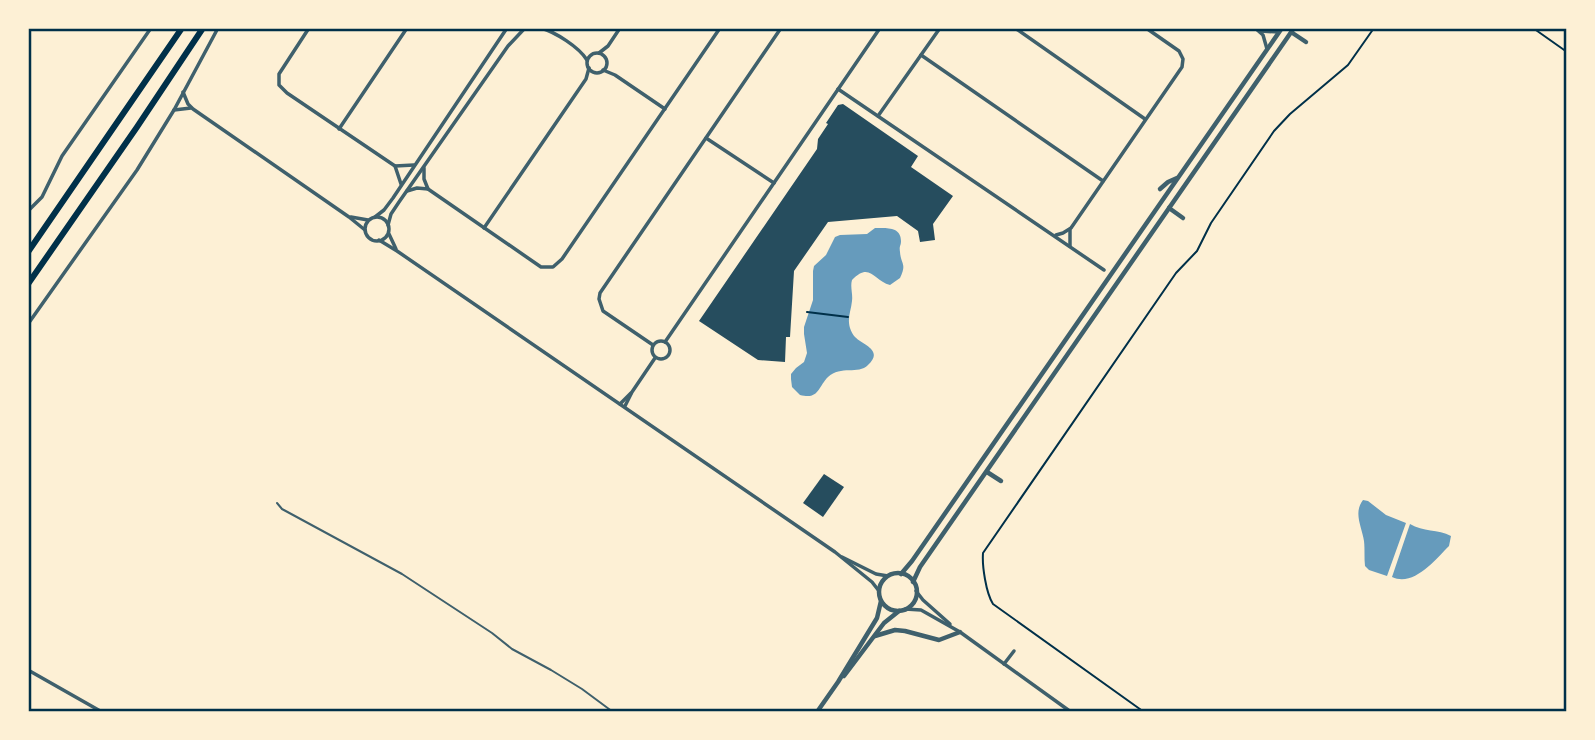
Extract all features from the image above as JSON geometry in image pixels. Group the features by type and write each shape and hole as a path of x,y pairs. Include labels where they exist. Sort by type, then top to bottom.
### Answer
{"highway":[{"path":"28,251 182,28"},
{"path":"28,284 203,28"}],"street":[{"path":"28,211 42,197 62,156 151,28"},
{"path":"28,324 137,170 174,110 218,28"},
{"path":"309,28 282,68 279,85 395,166 416,165"},
{"path":"339,129 407,28"},
{"path":"507,28 387,207 366,224 367,236 397,251 839,555 872,582 879,591 881,601 877,618 838,682"},
{"path":"397,251 388,232 391,214 508,46 525,28"},
{"path":"484,228 586,79 589,68 582,52 550,29 541,28"},
{"path":"582,52 599,53 608,46 620,28"},
{"path":"407,191 428,189 541,267 553,267 558,264 720,28"},
{"path":"653,345 603,311 600,306 600,293 782,28"},
{"path":"665,342 880,28"},
{"path":"878,116 940,28"},
{"path":"1015,28 1146,119"},
{"path":"1070,246 1071,228 1182,67 1183,59 1179,51 1146,28"},
{"path":"1255,28 1260,31 1267,49"},
{"path":"1260,31 1281,30"},
{"path":"901,574 1281,30"},
{"path":"913,582 920,567 1293,30 1306,42"},
{"path":"603,70 608,46"},
{"path":"599,53 615,75"},
{"path":"587,61 593,54"},
{"path":"921,55 1103,181"},
{"path":"589,68 596,72"},
{"path":"586,79 603,70 615,75 665,109"},
{"path":"838,89 1104,270"},
{"path":"183,92 193,109 349,216 365,230"},
{"path":"174,110 193,109"},
{"path":"706,138 774,183"},
{"path":"395,166 401,186"},
{"path":"424,167 424,179 428,189"},
{"path":"1160,189 1178,178"},
{"path":"1169,208 1183,218"},
{"path":"349,216 370,220"},
{"path":"375,217 384,220 388,225"},
{"path":"1054,235 1071,228"},
{"path":"379,240 388,232"},
{"path":"658,341 665,342 669,346 669,355 662,359 655,358 651,352 653,345 658,341"},
{"path":"622,406 655,358"},
{"path":"987,472 1000,481"},
{"path":"839,555 876,574 901,574 908,577 926,603 960,632 1071,712"},
{"path":"879,591 888,576"},
{"path":"817,712 889,618 913,602 916,591"},
{"path":"881,601 891,610 921,610 960,632"},
{"path":"874,637 905,631 939,640 960,632"},
{"path":"1004,664 1014,651"},
{"path":"28,670 102,712"}],"lane":[{"path":"277,503 282,509 402,574 512,649 582,689 613,712"}],"path":[{"path":"1144,712 993,604 989,597 983,552 1176,272 1197,251 1208,228 1267,141 1290,114 1348,65 1374,28"},
{"path":"1533,28 1567,52"},
{"path":"807,312 848,317"}],"water":[{"path":"875,228 892,229 898,233 903,267 900,278 890,285 868,272 863,272 852,280 850,328 855,337 873,352 872,360 864,368 833,373 811,396 800,395 792,387 791,374 804,362 807,353 804,327 813,300 814,266 826,255 835,237 867,234"},
{"path":"1363,500 1386,515 1406,523 1387,576 1365,566 1364,541 1358,515"},
{"path":"1410,524 1451,536 1449,546 1431,565 1416,575 1400,579 1392,577"}],"building":[{"path":"843,104 918,156 911,167 953,196 933,224 935,240 920,242 918,231 897,216 828,222 794,271 790,337 786,337 785,362 758,360 699,321 817,149 818,139 828,124 826,123 838,105"},
{"path":"824,474 844,487 823,517 803,503"}]}
